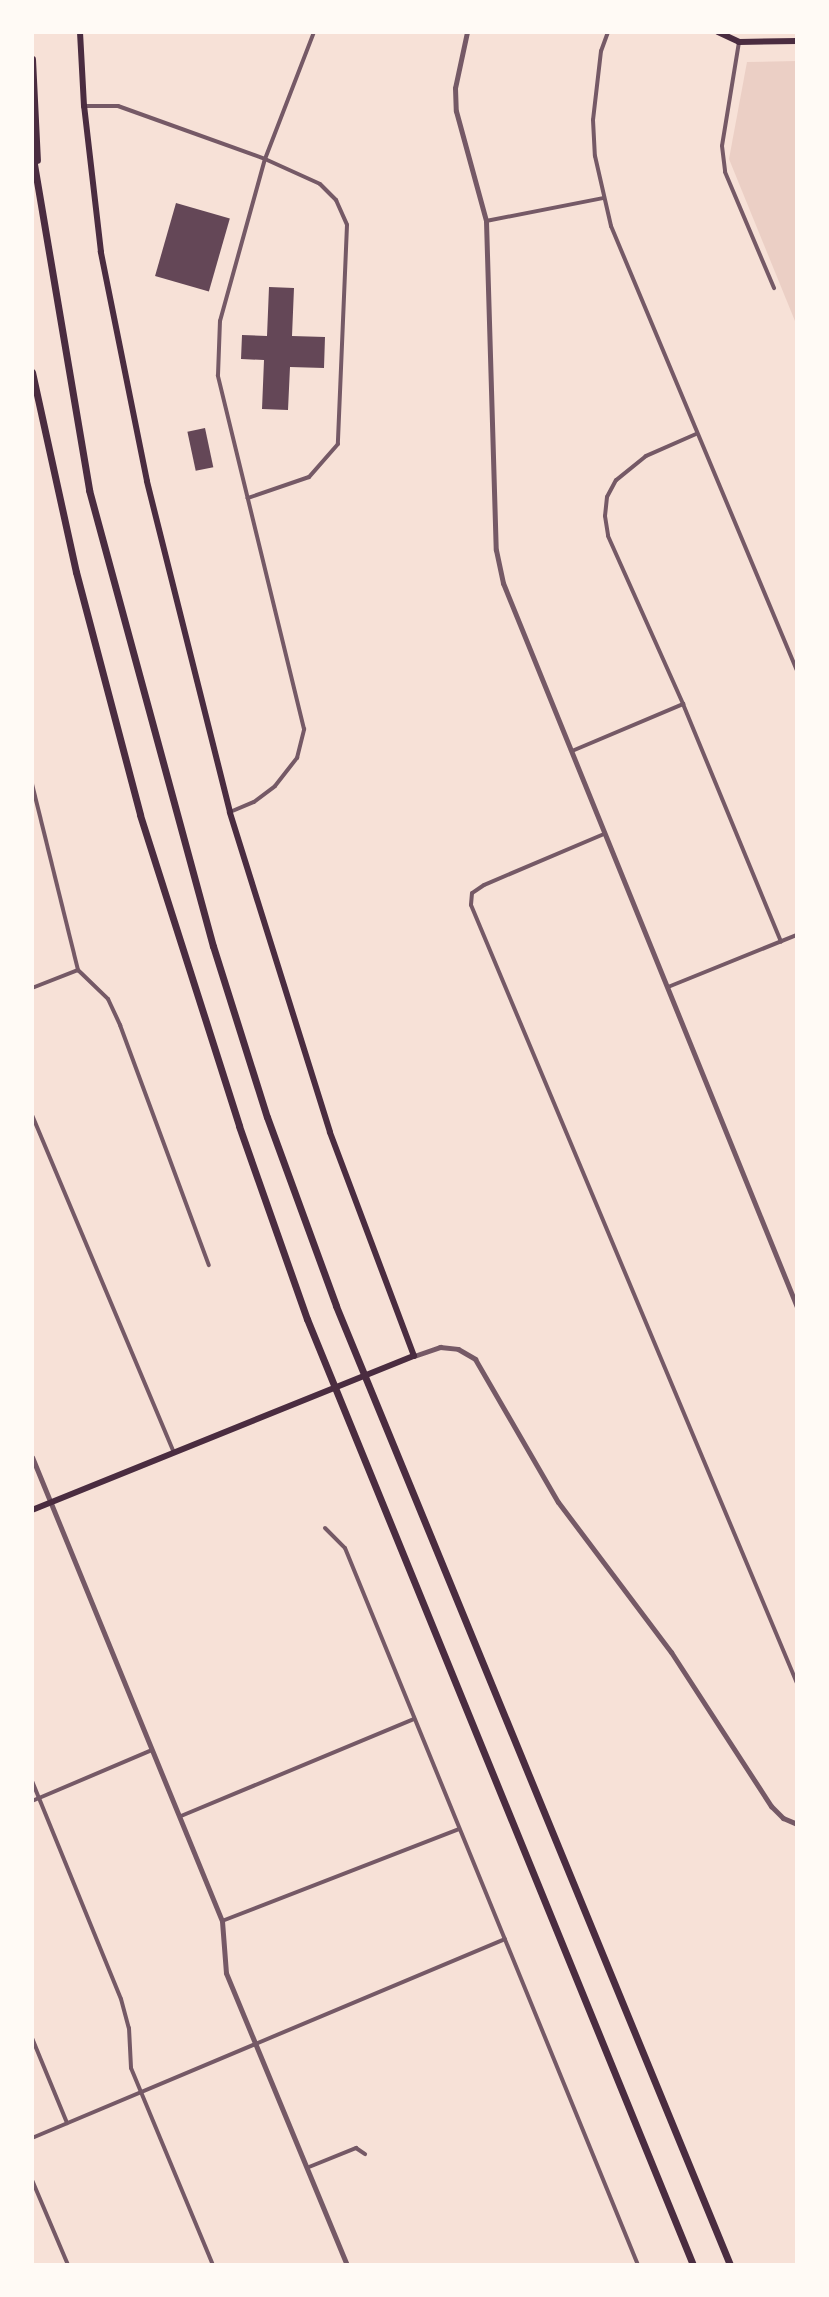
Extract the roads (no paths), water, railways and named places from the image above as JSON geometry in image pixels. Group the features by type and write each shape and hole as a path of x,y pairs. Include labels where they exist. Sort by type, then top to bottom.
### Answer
{"highway":[{"path":"32,59 39,194"},
{"path":"32,152 89,490 188,858 267,1117 336,1306 730,2265"},
{"path":"32,372 68,541 140,815 239,1126 313,1334 693,2265"}],"main road":[{"path":"32,1510 414,1356 330,1132 230,812 147,481 101,252 84,106 80,32"},
{"path":"718,32 739,42 797,41"}],"street":[{"path":"230,812 254,802 275,786 297,758 304,729 218,375 220,321 265,159 314,32"},
{"path":"467,32 455,88 456,111 486,221 496,550 515,619 797,1307"},
{"path":"608,32 601,51 593,120 603,198 621,256 797,670"},
{"path":"739,42 722,146 725,172 774,288"},
{"path":"84,106 118,106 265,159 320,184 336,200 347,225 338,444 309,477 248,498"},
{"path":"486,221 603,198"},
{"path":"696,434 629,466 616,480 607,497 605,516 608,536 683,704 781,942"},
{"path":"569,752 683,704"},
{"path":"32,784 78,970 108,999 120,1025 209,1265"},
{"path":"604,834 472,893 471,905 797,1683"},
{"path":"668,987 797,935"},
{"path":"32,988 78,970"},
{"path":"32,1115 173,1451"},
{"path":"414,1356 440,1347 458,1349 475,1359 558,1502 671,1652 771,1806 783,1818 797,1824"},
{"path":"32,1457 222,1921 226,1973 309,2167 347,2265"},
{"path":"325,1528 345,1548 638,2265"},
{"path":"181,1816 414,1719"},
{"path":"32,1801 152,1750"},
{"path":"32,1781 121,1999 129,2028 131,2068 213,2265"},
{"path":"222,1921 460,1829"},
{"path":"32,2138 505,1939"},
{"path":"32,2038 67,2123"},
{"path":"309,2167 356,2148 365,2154"},
{"path":"32,2180 68,2265"}]}
